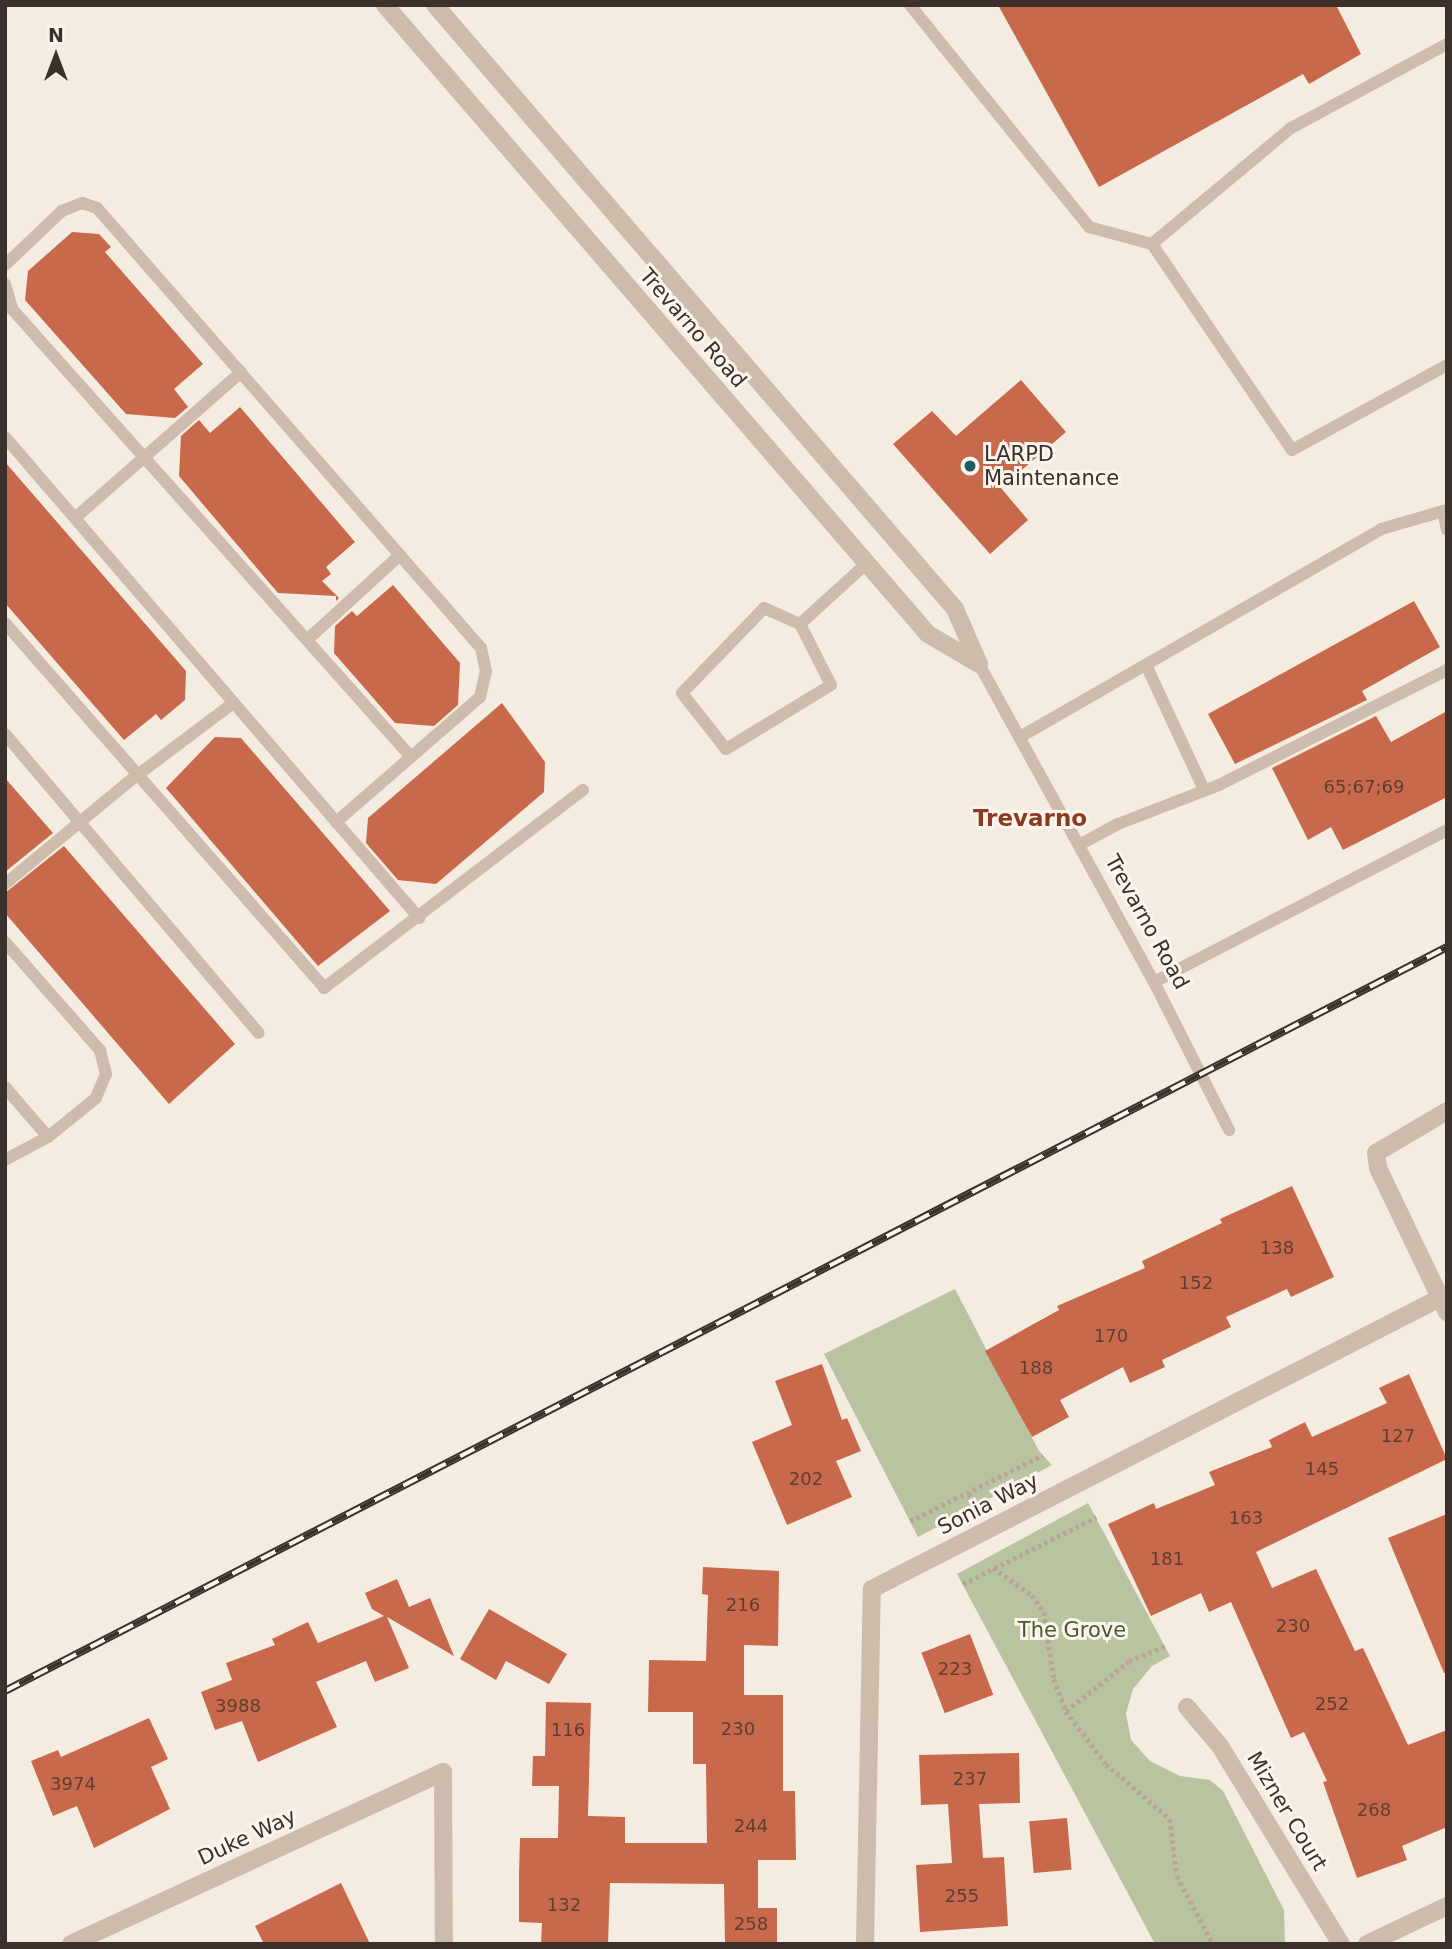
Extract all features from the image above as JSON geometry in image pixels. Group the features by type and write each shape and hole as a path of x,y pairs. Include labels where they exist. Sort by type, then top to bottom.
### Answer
{"street":[{"name":"Trevarno Road","path":"385,5 928,634 979,664"},
{"name":"Trevarno Road","path":"435,5 955,609 979,664"},
{"path":"1443,1305 1378,1168 1376,1153 1387,1143 1447,1111"},
{"name":"Sonia Way","path":"865,1944 872,1589 1443,1305"},
{"name":"Mizner Court","path":"1187,1707 1220,1746 1341,1944"},
{"name":"Duke Way","path":"71,1944 443,1772 444,1944"},
{"path":"1367,1944 1447,1906"}],"lane":[{"path":"910,5 1089,227 1152,244 1292,450 1447,365"},
{"path":"1152,244 1291,128 1447,44"},
{"path":"5,264 62,211 82,203 97,208 481,648 486,671 480,697 336,822"},
{"path":"5,284 12,309 411,757"},
{"path":"75,518 241,372"},
{"path":"5,437 419,918"},
{"path":"1020,737 1147,667 1381,529 1445,511 1447,530"},
{"path":"307,640 400,555"},
{"path":"800,624 866,564"},
{"path":"764,608 800,624 831,685 726,749 682,693 764,608"},
{"path":"5,623 324,988 583,790"},
{"name":"Trevarno Road","path":"979,664 1154,982 1229,1130"},
{"path":"1147,667 1204,790"},
{"path":"1079,845 1204,790 1446,670"},
{"path":"5,884 79,821 233,703"},
{"path":"5,734 259,1033"},
{"path":"1154,982 1447,830"},
{"path":"5,942 100,1050 106,1074 96,1098 48,1137 5,1160"},
{"path":"5,1087 48,1137"}],"path":[{"path":"910,1521 1043,1455"},
{"path":"963,1584 1096,1517"},
{"path":"993,1568 1032,1595 1044,1612 1054,1679 1066,1711 1106,1764 1171,1819 1177,1876 1213,1944"},
{"path":"1066,1711 1129,1661 1165,1646"}],"green space":[{"path":"955,1289 1039,1451 1052,1465 918,1537 824,1354"},
{"name":"The Grove","path":"1088,1503 1170,1656 1152,1666 1133,1689 1126,1713 1131,1740 1150,1761 1180,1776 1210,1780 1223,1791 1284,1910 1285,1944 1155,1944 957,1574"}],"building":[{"path":"998,5 1336,5 1361,54 1309,84 1303,74 1099,187"},
{"path":"72,232 99,234 111,247 105,252 203,364 174,389 188,407 175,418 126,414 25,300 28,271"},
{"name":"LARPD Maintenance","path":"1021,380 1066,432 1001,488 1028,520 990,554 893,444 932,411 956,436"},
{"path":"240,407 355,542 326,567 331,574 322,581 339,598 336,601 336,596 278,593 179,476 181,436 199,420 210,433"},
{"path":"5,462 186,671 185,700 161,720 156,714 124,740 5,603"},
{"path":"393,585 460,663 458,705 434,726 395,723 334,653 335,626 352,611 357,616"},
{"path":"1414,601 1440,647 1362,691 1367,700 1235,764 1208,714"},
{"path":"502,703 545,762 544,792 436,884 398,880 366,843 368,818"},
{"path":"1447,711 1447,797 1343,850 1331,827 1308,840 1272,768 1376,716 1391,742"},
{"path":"215,737 241,738 390,911 318,966 166,788"},
{"path":"5,778 53,833 5,872"},
{"path":"64,846 235,1044 169,1104 5,913 5,893"},
{"path":"1292,1186 1334,1277 1291,1297 1287,1289 1226,1317 1231,1327 1162,1360 1165,1367 1130,1383 1123,1367 1060,1400 1069,1417 1032,1437 985,1351 1059,1310 1057,1306 1145,1268 1142,1261 1222,1223 1220,1219"},
{"path":"822,1364 842,1420 847,1418 861,1451 836,1461 852,1497 787,1525 752,1442 792,1425 775,1381"},
{"path":"1409,1374 1447,1459 1256,1552 1272,1588 1316,1569 1355,1651 1363,1648 1408,1745 1447,1730 1447,1827 1402,1846 1407,1860 1357,1878 1323,1782 1327,1781 1304,1732 1291,1738 1231,1602 1209,1612 1201,1593 1151,1616 1108,1524 1154,1503 1156,1509 1215,1485 1209,1472 1272,1447 1269,1440 1305,1422 1312,1437 1387,1403 1379,1388"},
{"path":"1447,1514 1447,1673 1444,1673 1388,1538"},
{"path":"703,1567 779,1571 778,1646 744,1645 744,1695 783,1695 783,1791 795,1791 796,1860 758,1860 758,1908 777,1908 777,1944 725,1944 724,1884 610,1883 608,1944 541,1944 542,1923 519,1922 519,1874 520,1838 558,1838 559,1786 532,1786 533,1756 545,1756 546,1702 591,1703 588,1816 625,1817 625,1843 707,1843 706,1764 693,1764 693,1712 648,1712 649,1660 706,1661 708,1595 702,1594"},
{"path":"397,1579 409,1607 430,1598 454,1656 387,1617 409,1668 375,1682 366,1661 316,1682 337,1727 258,1762 242,1721 215,1730 201,1692 232,1680 226,1663 275,1645 272,1639 308,1622 318,1643 384,1616 372,1609 365,1593"},
{"path":"489,1609 567,1654 549,1684 506,1661 496,1680 460,1659"},
{"path":"970,1634 993,1695 945,1713 921,1653"},
{"path":"149,1718 168,1759 151,1767 170,1809 94,1848 77,1806 53,1816 31,1761 58,1750 61,1757"},
{"path":"1019,1753 1020,1803 979,1804 983,1858 1004,1857 1008,1926 920,1932 916,1865 952,1863 948,1804 921,1805 919,1755"},
{"path":"1067,1818 1072,1870 1034,1873 1029,1821"},
{"path":"341,1883 370,1944 264,1944 255,1926"}],"railway":[{"path":"5,1691 1447,947"}],"place":[{"name":"LARPD Maintenance","path":"970,466"}],"district":[{"name":"Trevarno","path":"1030,818"}]}
